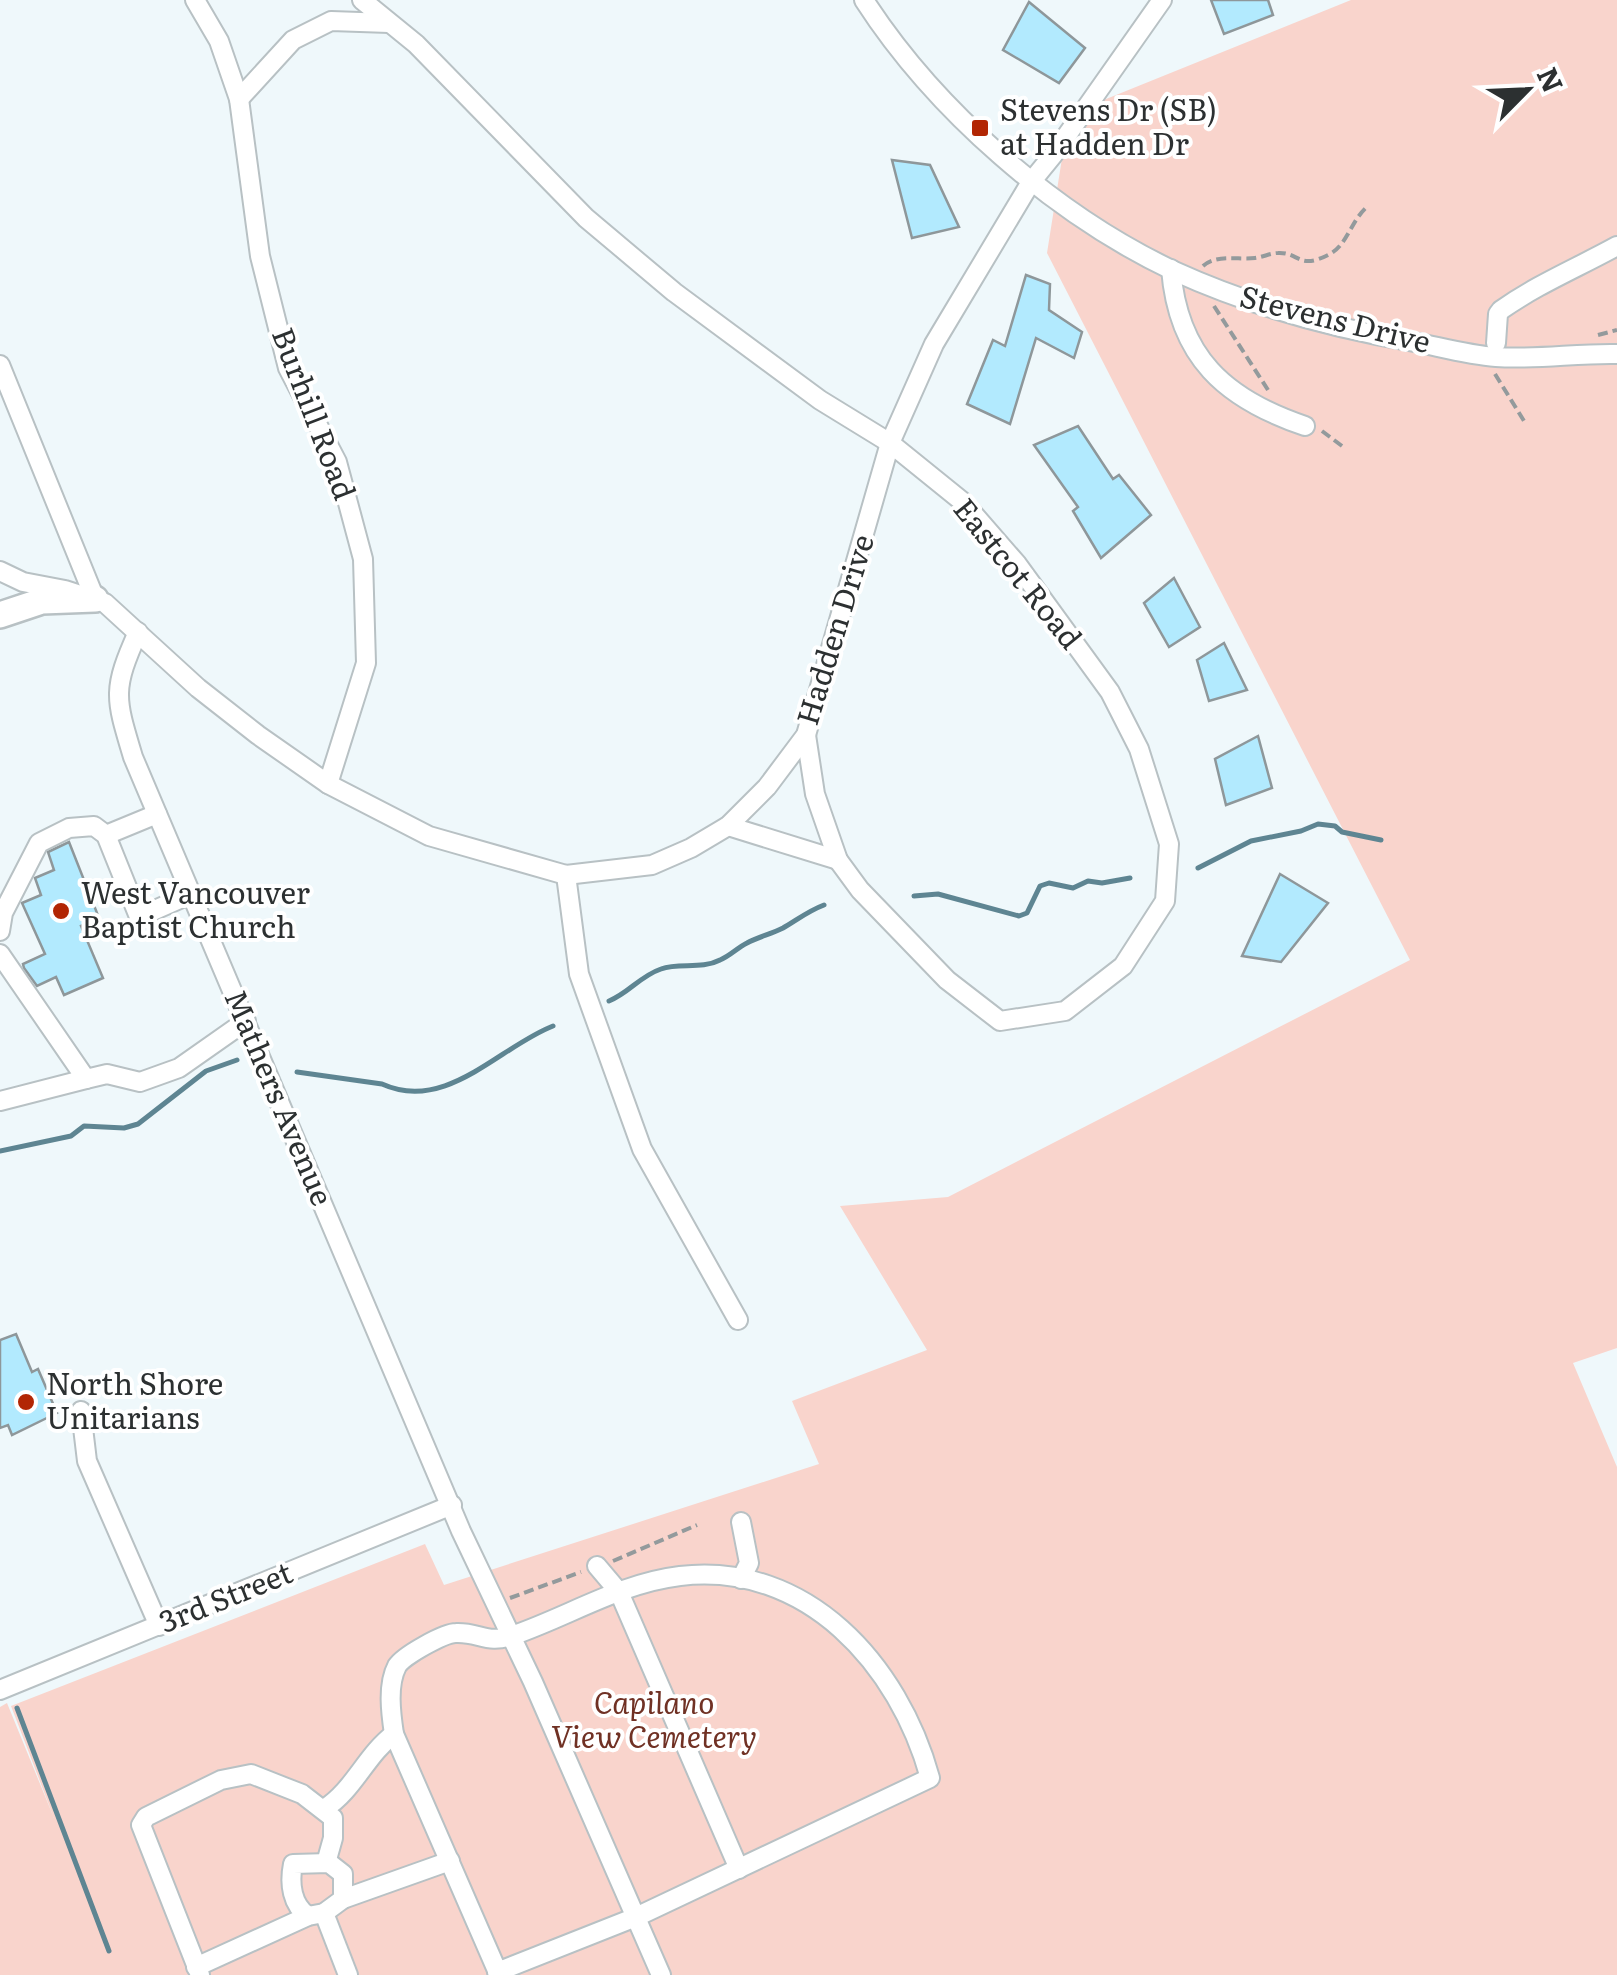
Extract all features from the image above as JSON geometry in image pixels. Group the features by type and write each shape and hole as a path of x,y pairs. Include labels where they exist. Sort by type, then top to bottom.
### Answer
{"highway":[{"path":"0,615 42,601 95,599"}],"street":[{"name":"Burhill Road","path":"194,0 219,40 239,99 260,256 288,368 337,462 363,560 366,663 328,784"},
{"name":"Eastcot Road","path":"362,0 416,44 586,218 674,292 820,400 890,443 963,502 996,539 1110,692 1139,749 1169,844 1165,901 1123,966 1065,1011 1000,1021 946,980 860,890 838,860 814,794 806,735"},
{"name":"Stevens Drive","path":"864,0 896,45 962,120 1031,182 1171,270 1276,310 1356,332 1496,357 1615,354"},
{"name":"Hadden Drive","path":"95,599 115,611 198,688 328,784 430,836 566,875 652,865 691,848 728,826 767,787 806,735 890,443 934,344 1031,182 1162,0"},
{"path":"239,99 294,40 331,22 389,24"},
{"path":"1496,343 1501,310 1537,285 1617,246"},
{"path":"1171,270 1179,320 1221,383 1247,402 1311,426"},
{"path":"0,365 95,599"},
{"path":"0,571 24,582 95,599"},
{"name":"Mathers Avenue","path":"138,632 122,668 117,702 133,756 452,1505 661,1975"},
{"path":"106,835 157,814"},
{"path":"0,931 3,913 39,843 69,828 94,826 106,835 139,916 191,894"},
{"path":"728,826 838,860"},
{"path":"566,875 579,974 642,1149 738,1320"},
{"path":"0,954 86,1079"},
{"path":"0,1100 107,1074 140,1082 179,1068 246,1021"},
{"path":"81,1411 86,1461 159,1626"},
{"name":"3rd Street","path":"0,1690 452,1505"},
{"path":"740,1522 749,1563 741,1579"},
{"path":"597,1566 619,1592 739,1868"},
{"path":"711,1574 741,1579 802,1602 853,1638 876,1664 905,1712 930,1778 636,1917 498,1973 394,1734 390,1706 397,1666 413,1652 452,1632 475,1634 487,1641 512,1636 619,1592 679,1576 711,1574"},
{"path":"324,1809 338,1800 382,1743 394,1734"},
{"path":"326,1863 333,1818 302,1794 251,1774 221,1780 146,1817 141,1825 198,1971 343,1899 450,1860"},
{"path":"343,1899 343,1874 326,1863 293,1864 291,1887 298,1910 316,1915 348,1975"}],"path":[{"path":"1202,270 1204,263 1212,259 1255,258 1280,252 1308,262 1329,255 1339,248 1354,220 1368,206"},
{"path":"1205,302 1216,308 1238,349 1270,394"},
{"path":"1590,336 1617,330"},
{"path":"1496,374 1524,421"},
{"path":"1311,426 1342,446"},
{"path":"496,1603 697,1525"}],"green space":[{"name":"Capilano View Cemetery","path":"1351,0 1617,0 1617,1348 1573,1363 1617,1467 1617,1975 0,1975 0,1707 7,1703 54,1818 11,1706 425,1544 444,1585 819,1464 792,1401 927,1350 840,1206 948,1197 1410,960 1047,253 1069,114"}],"building":[{"path":"1211,0 1268,0 1273,15 1224,34"},
{"path":"1029,2 1085,48 1059,83 1003,50"},
{"path":"892,160 930,165 959,227 912,238"},
{"path":"1026,275 1050,284 1049,310 1082,332 1074,358 1036,338 1010,424 967,404 993,340 1005,346"},
{"path":"1078,426 1113,479 1119,475 1151,515 1101,558 1073,511 1078,507 1034,445"},
{"path":"1174,578 1200,627 1169,647 1144,603"},
{"path":"1224,643 1247,690 1209,701 1197,660"},
{"path":"1258,736 1272,788 1226,805 1215,759"},
{"name":"West Vancouver Baptist Church","path":"69,842 99,918 81,926 103,978 64,995 56,977 37,986 24,968 23,964 45,954 22,903 41,895 35,878 54,870 48,852"},
{"path":"1280,874 1328,903 1281,962 1242,956"},
{"name":"North Shore Unitarians","path":"16,1334 32,1372 38,1369 57,1413 12,1435 8,1425 0,1428 0,1340"}],"waterway":[{"path":"1198,868 1251,841 1318,824 1381,840"},
{"path":"914,896 938,894 1019,916 1027,913 1040,886 1049,883 1073,888 1088,881 1130,878"},
{"path":"609,1001 654,972 713,963 824,905"},
{"path":"297,1072 406,1091 428,1090 471,1074 553,1026"},
{"path":"0,1151 71,1136 84,1126 124,1128 138,1124 206,1071 237,1060"},
{"path":"17,1708 109,1951"}],"place":[{"name":"Stevens Dr (SB) at Hadden Dr","path":"980,128"},
{"name":"West Vancouver Baptist Church","path":"61,911"},
{"name":"North Shore Unitarians","path":"26,1402"}]}
